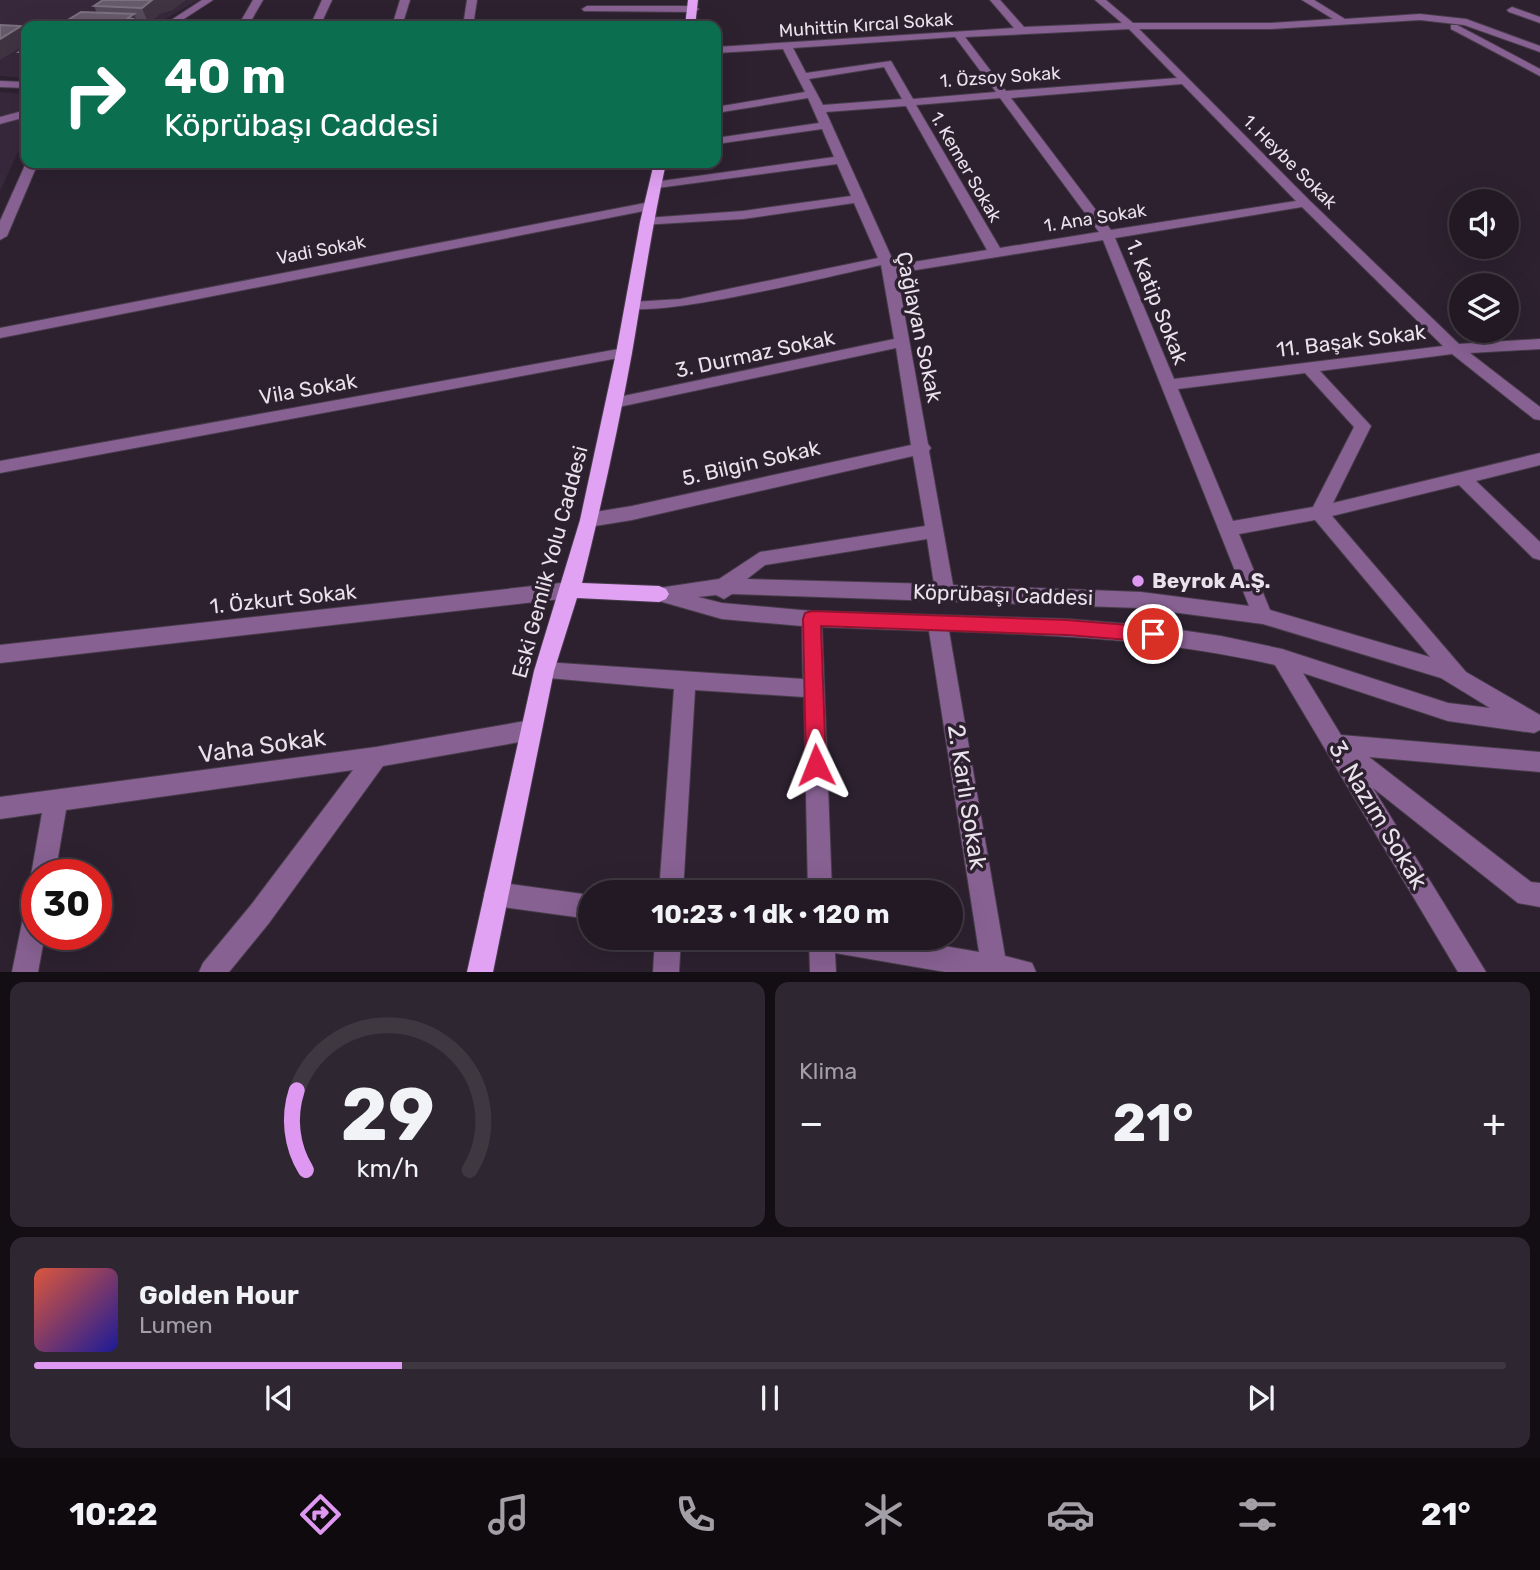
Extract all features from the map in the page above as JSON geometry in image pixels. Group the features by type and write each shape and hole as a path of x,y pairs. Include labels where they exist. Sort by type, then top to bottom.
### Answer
{"main road":[{"path":"691,21 695,3"},
{"name":"Eski Gemlik Yolu Caddesi","path":"480,971 544,671 589,520 659,168"},
{"name":"Köprübaşı Caddesi","path":"570,590 659,594"}],"street":[{"path":"175,21 208,0"},
{"path":"246,21 258,0"},
{"path":"317,21 327,0"},
{"path":"399,21 405,0"},
{"path":"469,21 472,0"},
{"path":"995,0 1021,30"},
{"name":"1. Heybe Sokak","path":"1100,0 1131,26 1305,203 1455,348 1540,415"},
{"path":"1307,0 1344,22"},
{"path":"588,9 695,3"},
{"path":"1511,10 1540,20"},
{"path":"1439,18 1540,73"},
{"name":"Muhittin Kırcal Sokak","path":"721,50 1021,30 1131,26 1271,26 1439,18 1466,22 1540,49"},
{"name":"1. Katip Sokak","path":"958,34 1107,234 1263,616"},
{"name":"Çağlayan Sokak","path":"787,47 819,109 889,265 945,592"},
{"name":"1. Kemer Sokak","path":"803,77 887,62 995,252"},
{"name":"1. Özsoy Sokak","path":"819,109 1184,81"},
{"path":"0,84 21,85"},
{"path":"721,109 811,94"},
{"path":"0,121 21,115"},
{"path":"721,140 826,125"},
{"path":"654,186 841,160"},
{"path":"0,236 30,168"},
{"name":"Vadi Sokak","path":"0,333 648,214 743,215 858,200"},
{"name":"1. Ana Sokak","path":"632,306 680,303 889,265 995,252 1305,203"},
{"name":"3. Durmaz Sokak","path":"614,403 904,342"},
{"name":"11. Başak Sokak","path":"1168,384 1455,348 1540,344"},
{"name":"Vila Sokak","path":"0,467 624,353"},
{"path":"1308,368 1363,426 1319,513"},
{"name":"5. Bilgin Sokak","path":"589,520 632,513 922,448"},
{"path":"1228,529 1319,513 1464,480 1540,459"},
{"path":"1464,480 1540,554"},
{"path":"1319,513 1461,680"},
{"path":"722,611 724,586 760,559 936,531"},
{"name":"Köprübaşı Caddesi","path":"659,594 724,586 945,592 1141,600 1263,616 1447,671 1537,724"},
{"name":"1. Özkurt Sokak","path":"0,654 570,590"},
{"name":"Köprübaşı Caddesi","path":"659,594 722,611 812,619 1067,627 1153,634 1221,644 1282,658 1448,712 1537,724"},
{"path":"812,619 820,880"},
{"name":"2. Karlı Sokak","path":"938,623 995,969"},
{"name":"3. Nazım Sokak","path":"1282,658 1473,971"},
{"path":"544,671 813,689"},
{"path":"672,880 685,680"},
{"name":"Vaha Sokak","path":"0,808 376,757 531,730"},
{"path":"1335,744 1540,762"},
{"path":"1335,744 1527,894 1540,895"},
{"path":"212,971 260,914 376,757"},
{"path":"46,859 56,800"},
{"path":"496,894 578,905"},
{"path":"25,971 29,950"},
{"path":"666,971 667,950"},
{"path":"823,950 823,971"},
{"path":"890,950 995,969 1023,971"}],"shaded area":[{"path":"0,0 198,0 162,21 21,21 21,78 0,76"},
{"path":"0,92 21,94 21,145 0,191"}],"building":[{"path":"103,0 152,0 142,8 94,6"},
{"path":"81,12 134,14 128,18 133,19 130,21 66,21"},
{"path":"0,25 21,26 0,39"}],"place":[{"name":"Beyrok A.Ş.","path":"1138,581"}],"route":[{"path":"816,765 812,619 1067,627 1153,634"}]}
